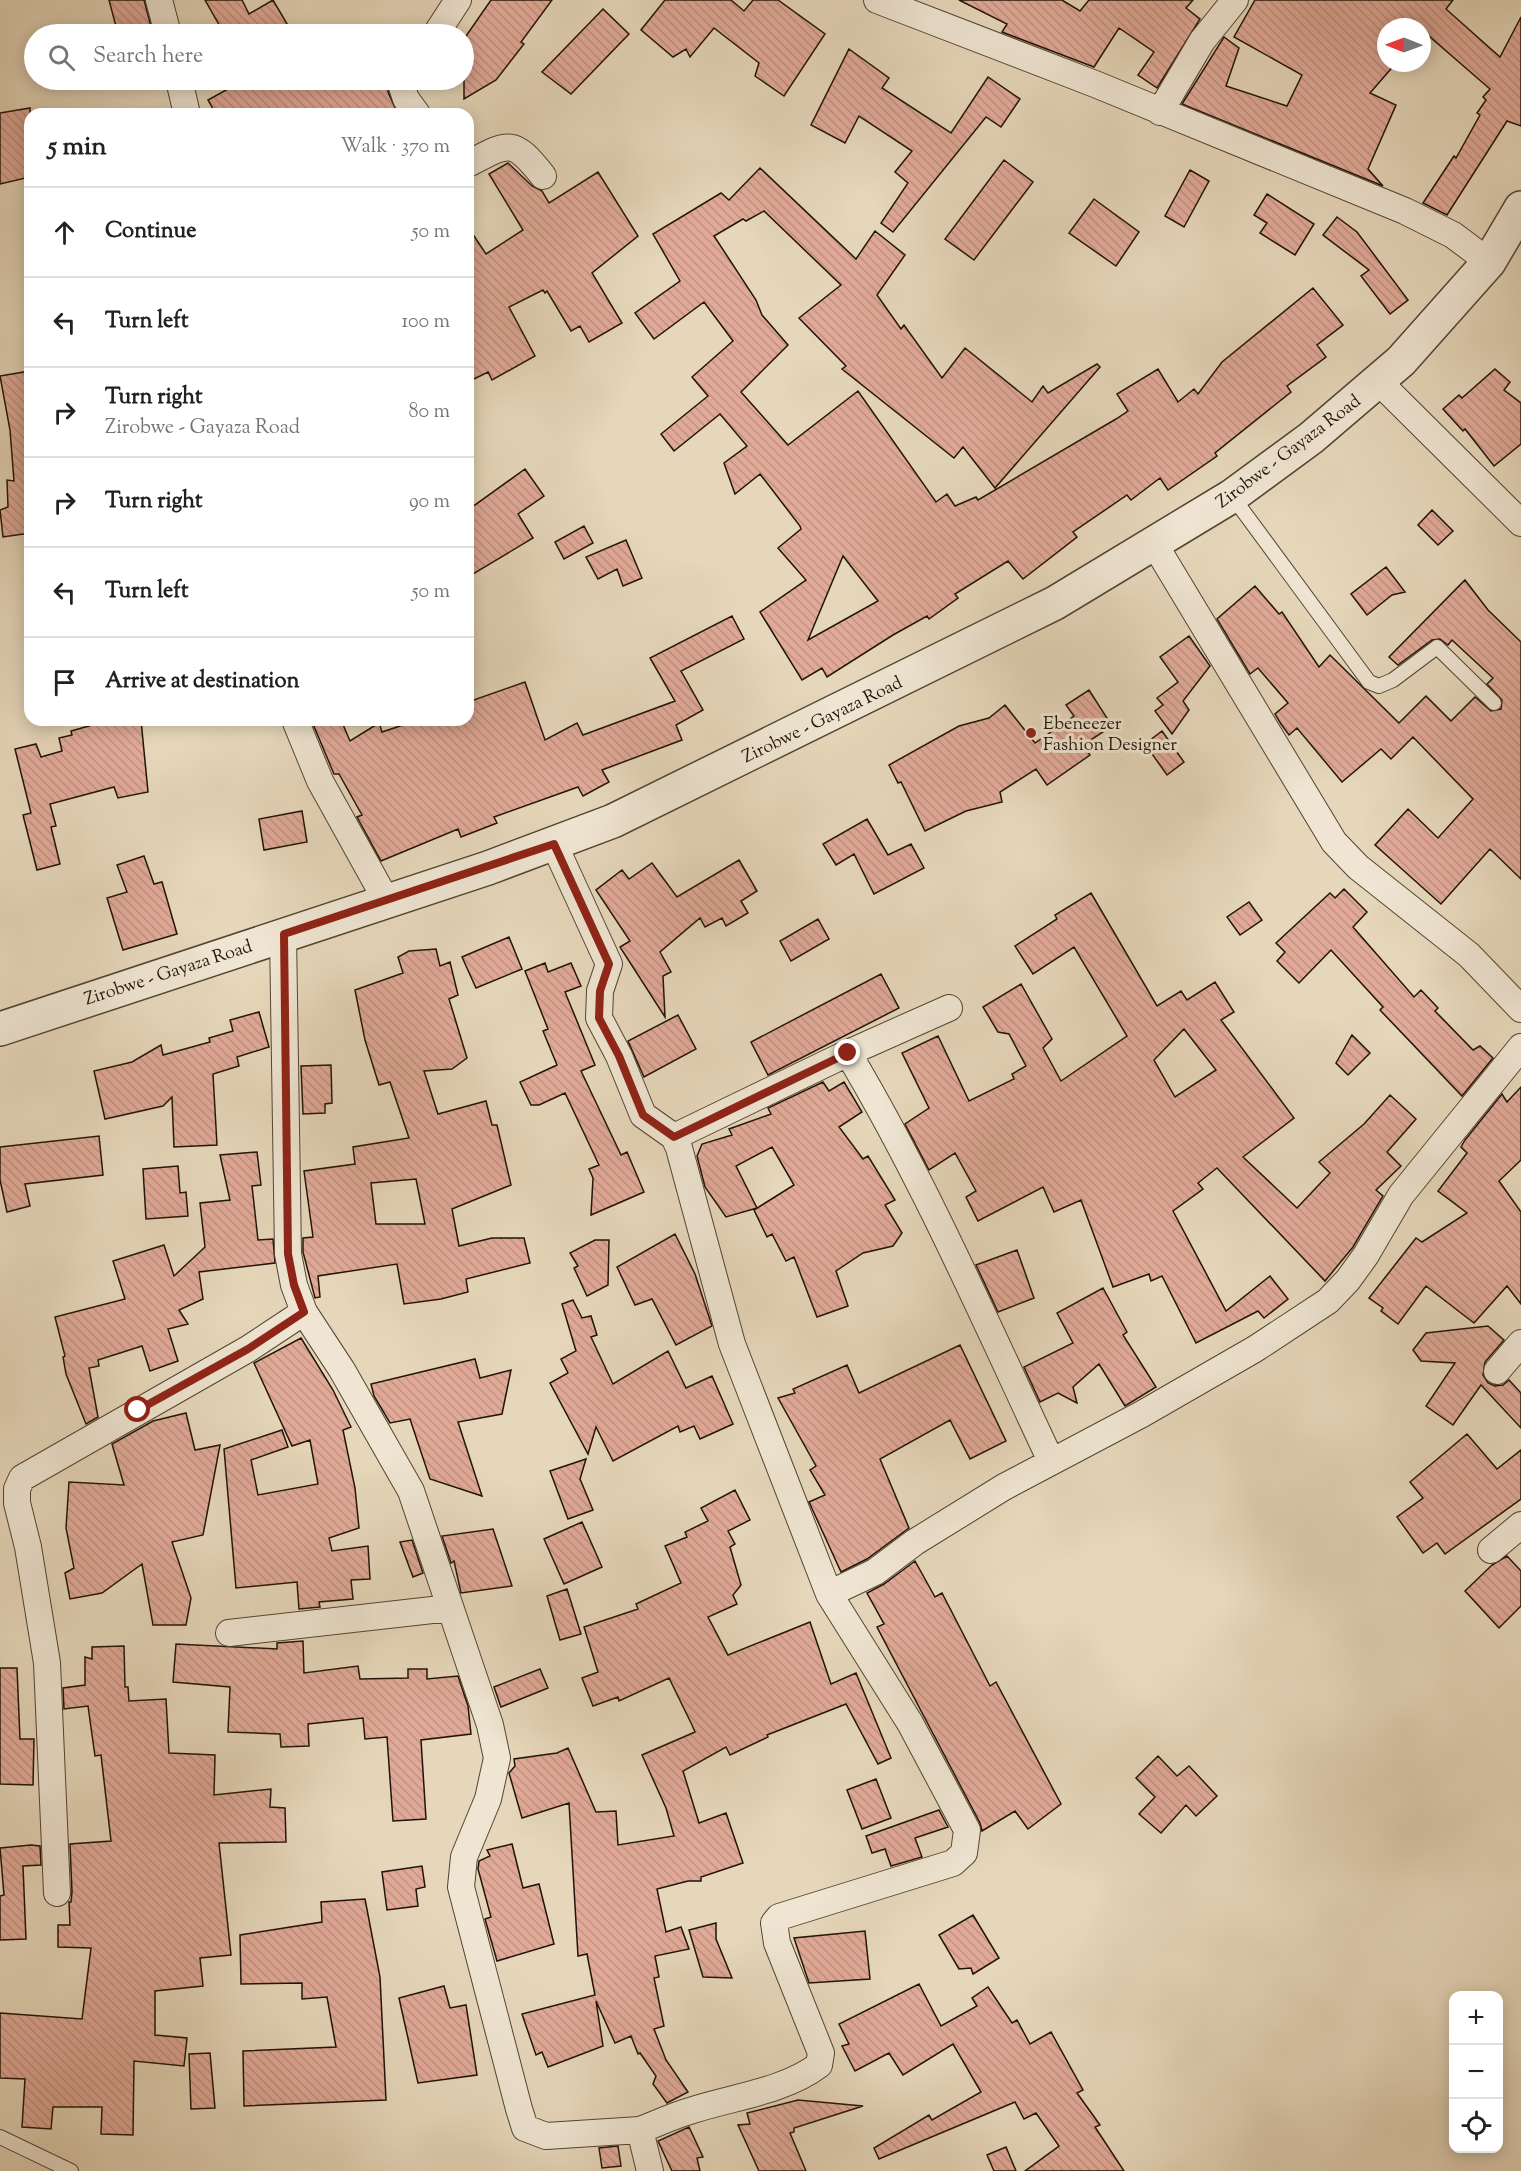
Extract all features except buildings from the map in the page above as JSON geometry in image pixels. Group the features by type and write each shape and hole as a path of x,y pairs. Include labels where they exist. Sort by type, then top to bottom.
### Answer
{"street":[{"path":"159,0 165,24"},
{"path":"442,24 458,0"},
{"path":"1160,112 1202,41 1235,0"},
{"path":"893,2 1405,211 1453,235 1489,262"},
{"path":"181,90 186,108"},
{"path":"403,90 413,108"},
{"path":"474,161 509,146 524,151 543,176"},
{"name":"Zirobwe - Gayaza Road","path":"0,1029 554,844 613,821 1055,603 1155,545 1232,496 1311,438 1401,361 1489,262 1521,208"},
{"path":"1378,381 1521,523"},
{"path":"1155,545 1334,842 1358,867 1469,955 1521,1009"},
{"path":"297,726 320,781 386,900"},
{"path":"284,934 288,1254 294,1285 304,1312 342,1370 411,1491 490,1725 497,1758 488,1799 464,1857 461,1887 525,2128 546,2136 640,2130 689,2111 783,2083 807,2074 819,2065 821,2053 777,1943 774,1923 779,1917 953,1863 964,1853 967,1830 910,1723 829,1594 732,1344 674,1137 643,1115 619,1056 599,1018 600,991 609,964 554,844"},
{"path":"674,1137 848,1053 949,1008"},
{"path":"829,1594 874,1572 915,1542 1051,1461 1142,1414 1255,1349 1328,1301 1348,1280 1366,1255 1401,1195 1521,1047"},
{"path":"848,1053 886,1117 925,1191 1051,1461"},
{"path":"57,1893 47,1663 28,1547 17,1503 17,1489 22,1478 248,1349 304,1312"},
{"path":"1497,1371 1521,1343"},
{"path":"1491,1550 1521,1525"},
{"path":"228,1633 450,1608"},
{"path":"640,2130 650,2171"}],"lane":[{"path":"1232,496 1369,682 1379,686 1393,680 1437,647 1494,704"},
{"path":"0,2137 71,2171"}],"place":[{"name":"Ebeneezer Fashion Designer","path":"1031,733"}],"route":[{"path":"138,1410 248,1349 304,1312 294,1285 288,1254 284,934 488,868 554,844 609,964 600,991 599,1018 619,1056 643,1115 674,1137 848,1053"}]}
